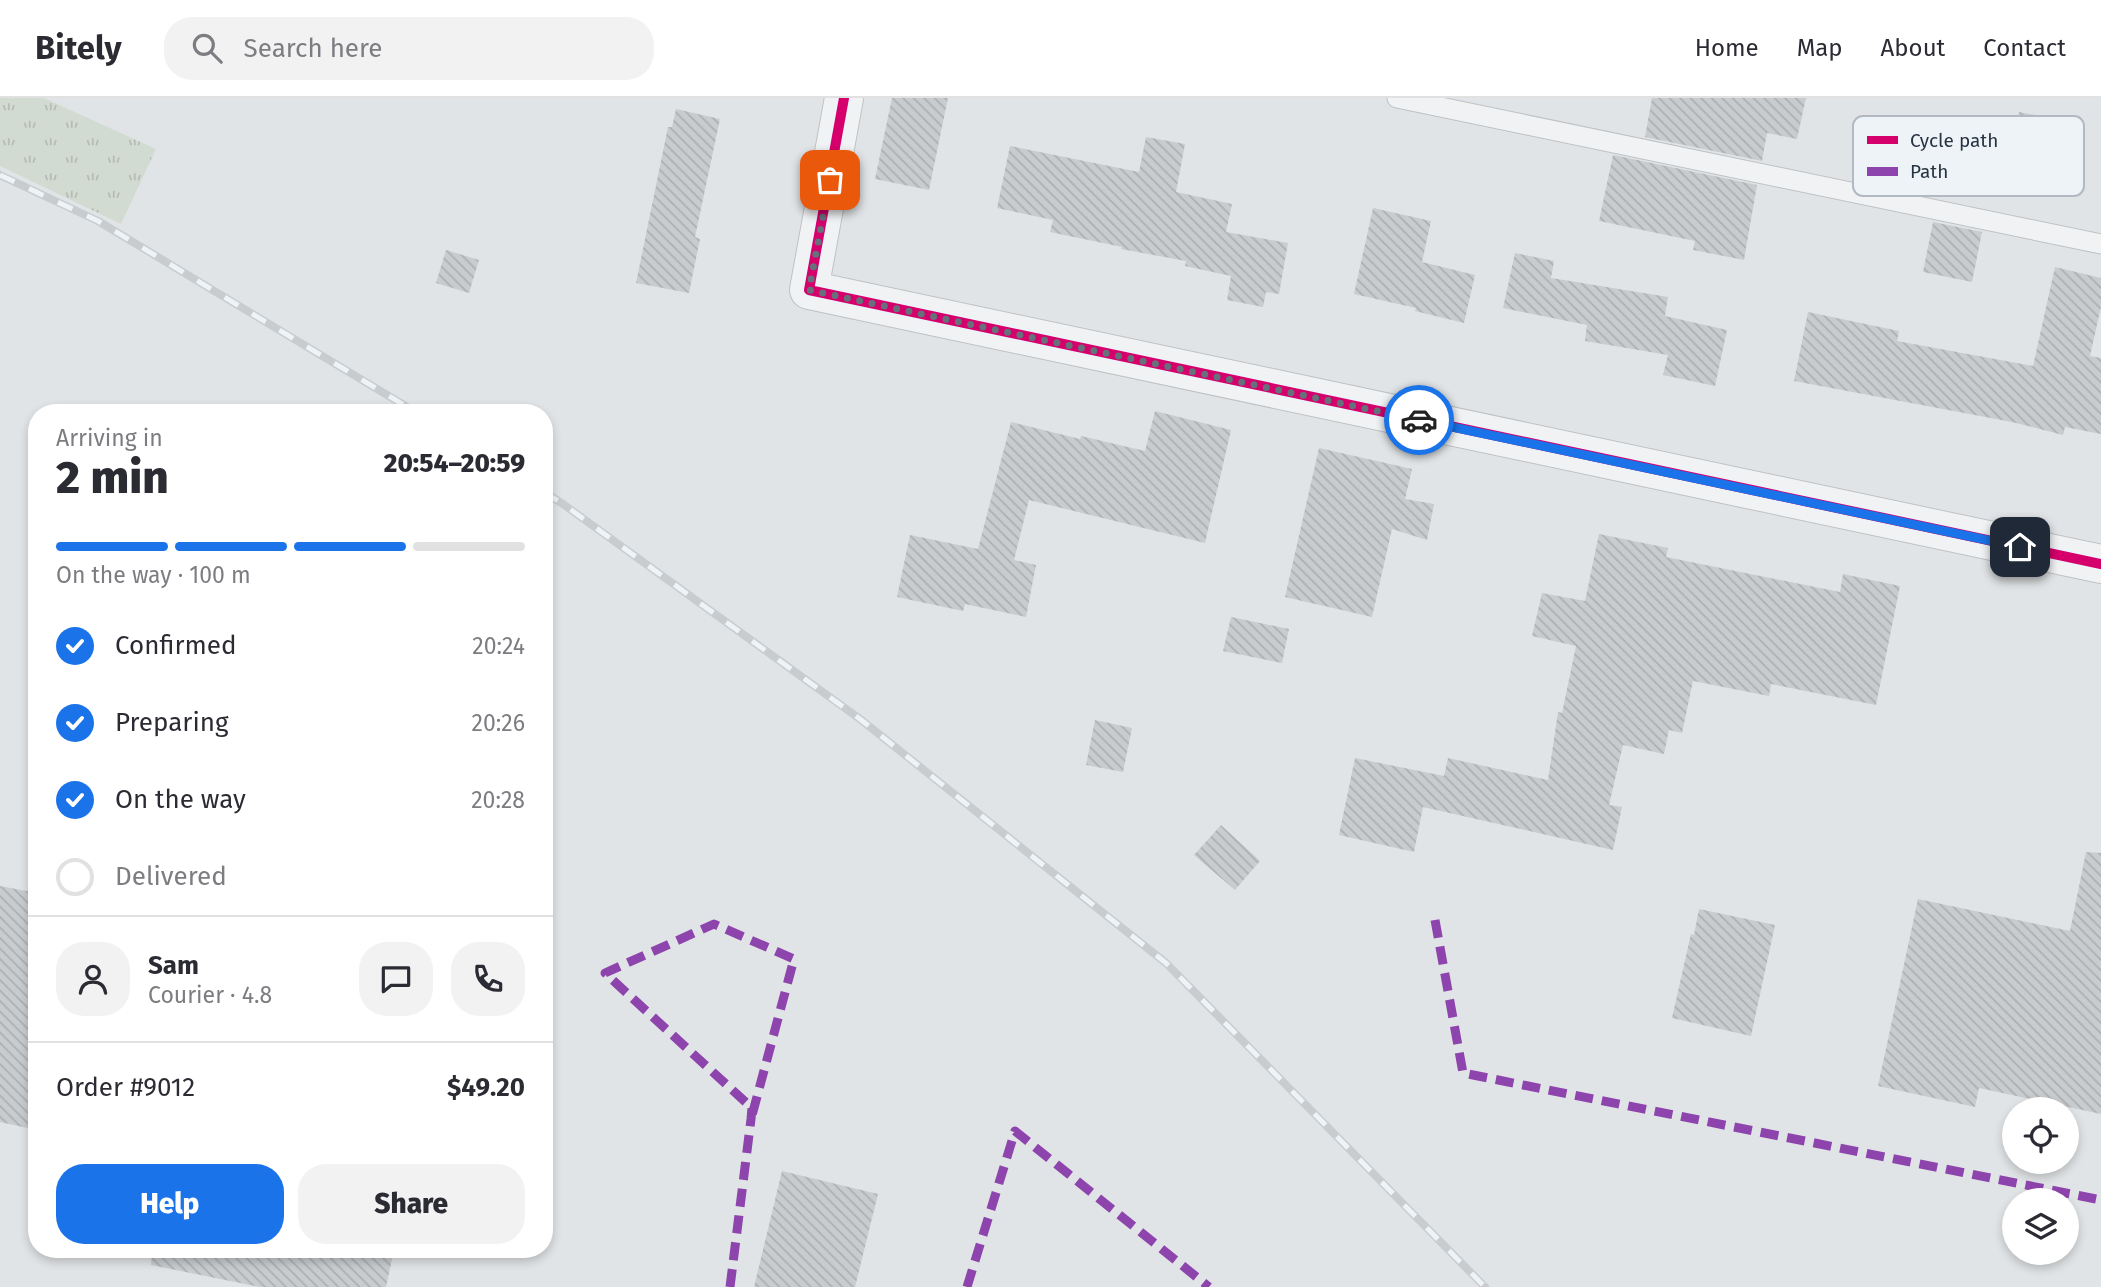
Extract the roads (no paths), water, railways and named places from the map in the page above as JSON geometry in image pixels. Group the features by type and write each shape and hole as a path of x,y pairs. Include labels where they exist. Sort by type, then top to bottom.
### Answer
{"street":[{"path":"844,98 809,290 2101,564"}],"lane":[{"path":"1397,98 1853,193"},
{"path":"1870,196 2101,244"}],"railway":[{"path":"0,175 98,221 402,404"},
{"path":"553,498 860,719 1166,963 1485,1287"}]}
